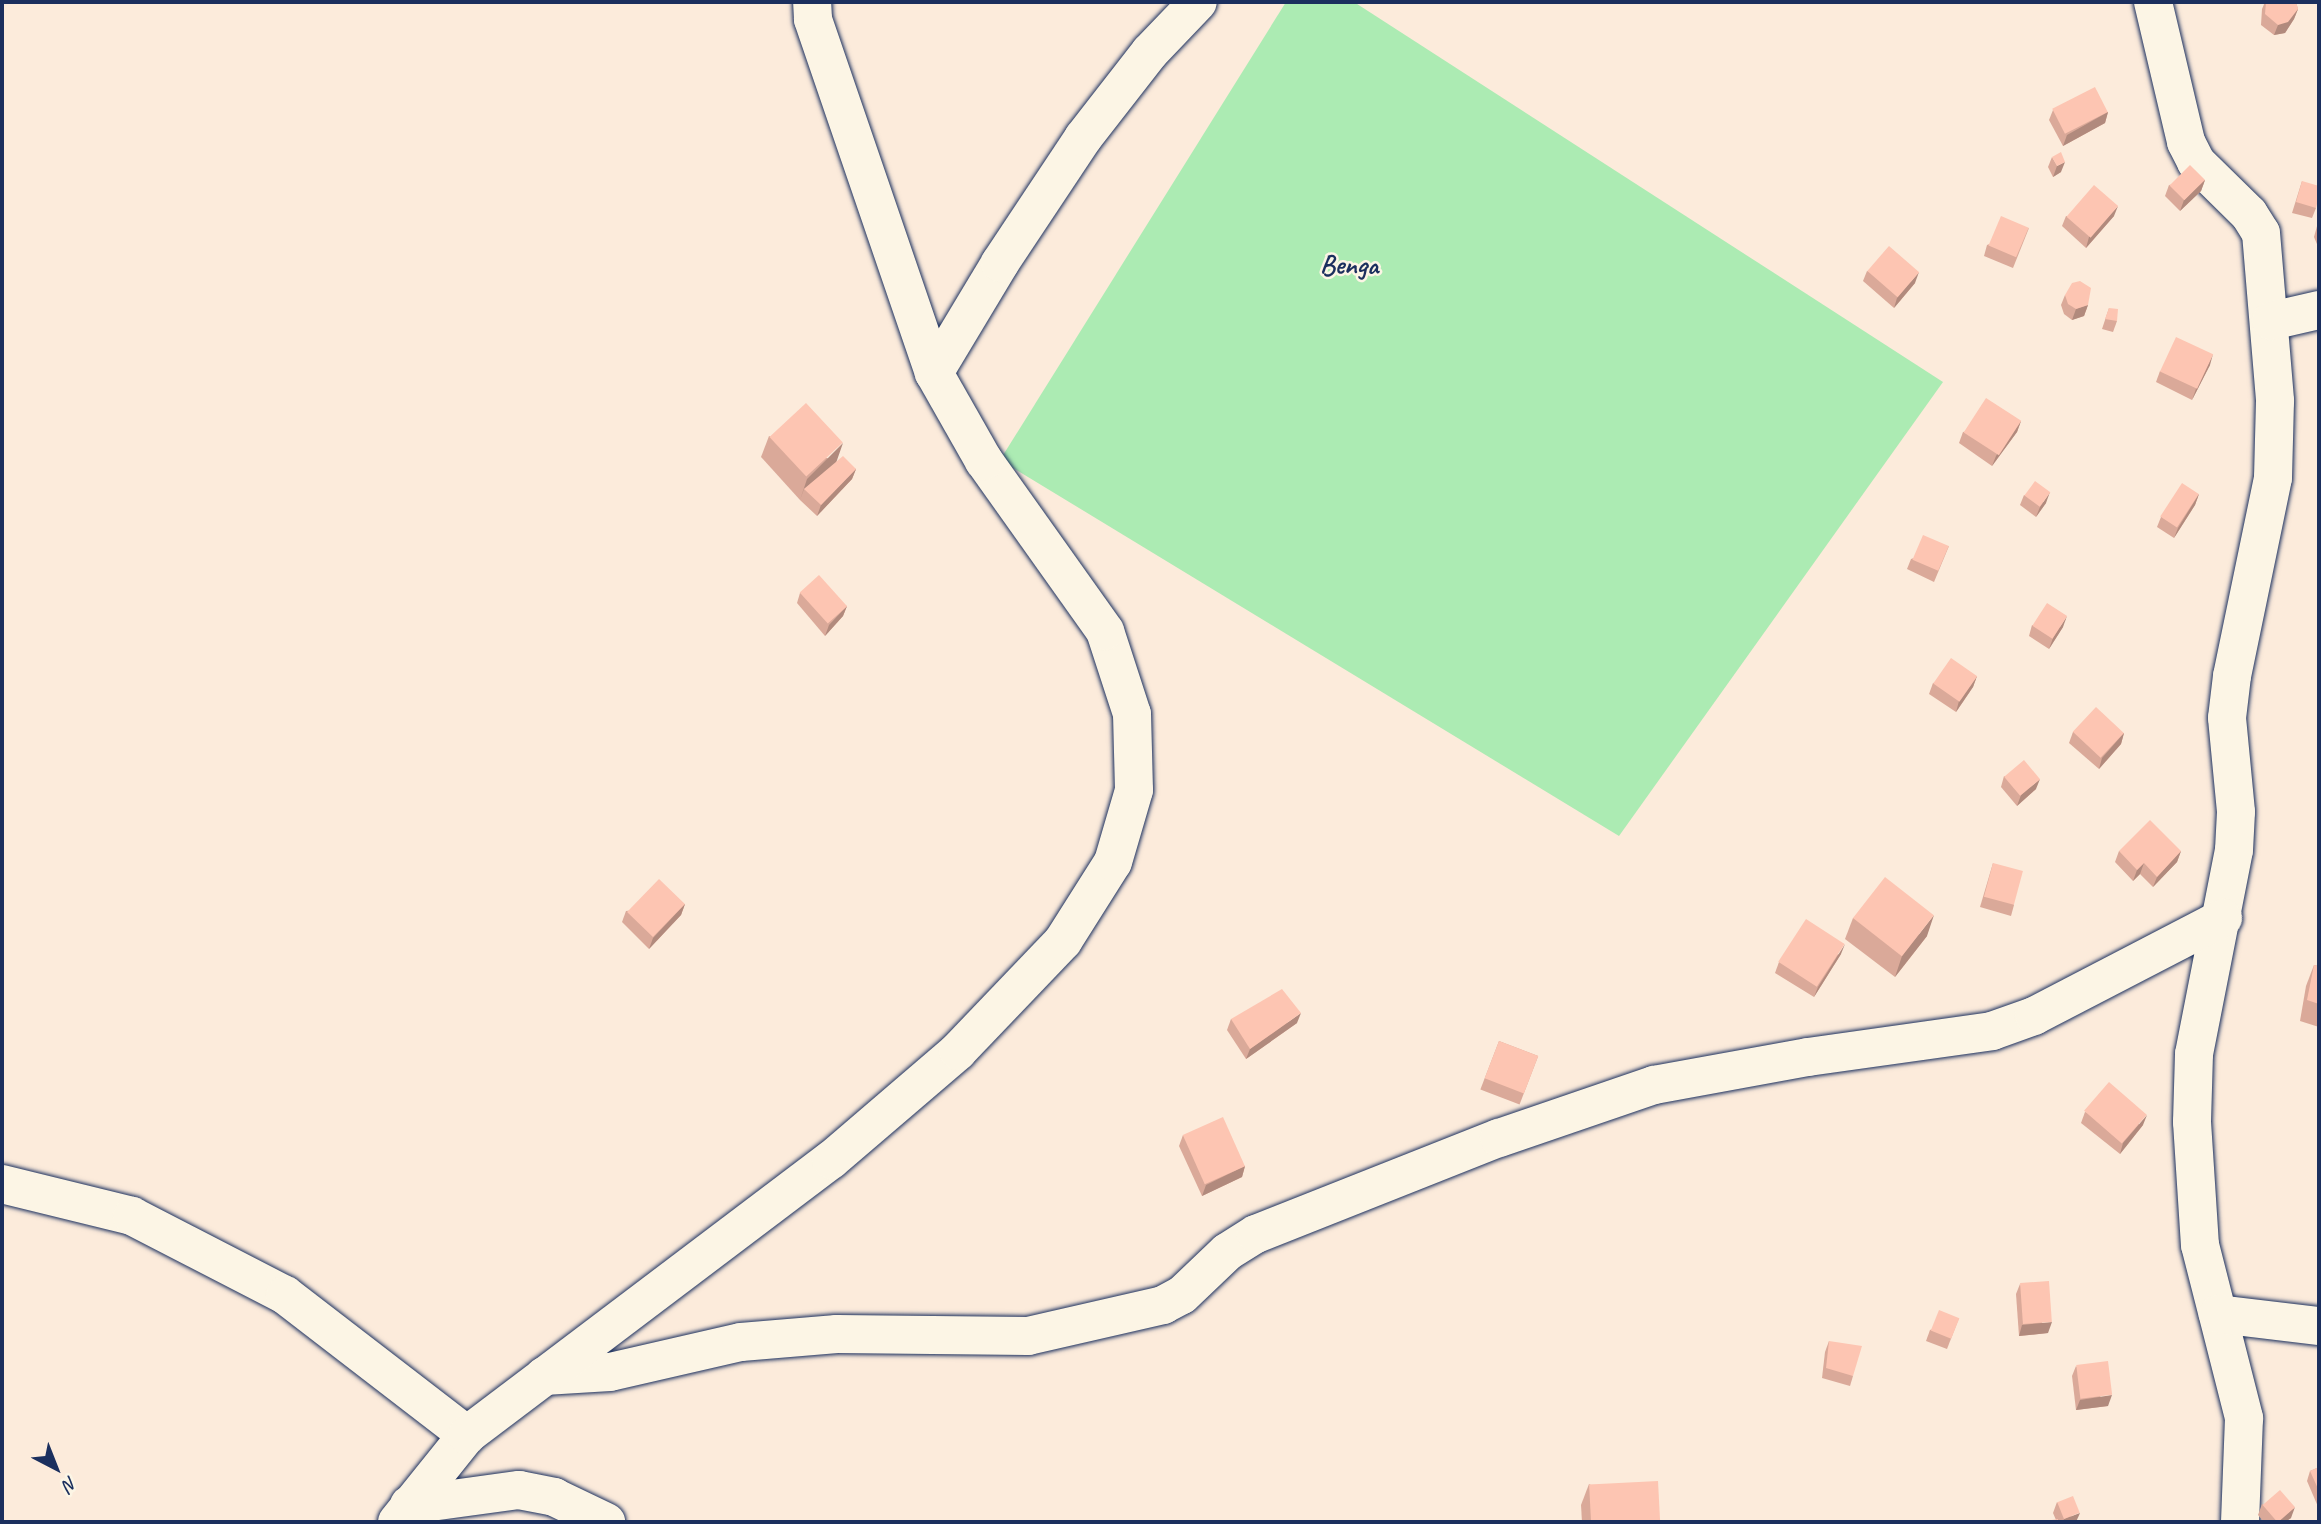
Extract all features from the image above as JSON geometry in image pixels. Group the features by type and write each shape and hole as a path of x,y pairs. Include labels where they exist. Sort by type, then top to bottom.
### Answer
{"street":[{"path":"403,1514 467,1435 831,1160 958,1051 1063,941 1112,862 1134,790 1132,726 1105,631 984,461 934,373 813,19 812,2"},
{"path":"934,373 1083,138 1150,52 1198,2"},
{"path":"2153,2 2186,142 2196,162 2249,214 2261,233 2271,321 2275,401 2273,478 2232,676 2227,719 2236,812 2223,918 2194,1054 2192,1122 2200,1245 2244,1418 2240,1522"},
{"path":"2271,321 2319,310"},
{"path":"544,1376 611,1371 741,1342 837,1334 1028,1336 1163,1305 1182,1295 1227,1252 1256,1234 1499,1138 1654,1085 1808,1057 1992,1031 2034,1016 2223,918"},
{"path":"2,1184 132,1216 285,1295 467,1435"},
{"path":"2218,1314 2319,1326"},
{"path":"403,1514 519,1490 554,1497 606,1522"}],"green space":[{"path":"1286,2 1354,2 1943,382 1619,836 1000,460"}],"building":[{"path":"2266,2 2296,2 2298,9 2288,22 2278,25 2265,14"},
{"path":"2095,87 2108,112 2065,134 2052,109"},
{"path":"2061,152 2065,162 2057,166 2052,157"},
{"path":"2190,165 2205,180 2184,200 2169,186"},
{"path":"2302,181 2319,186 2316,208 2296,202"},
{"path":"2094,185 2118,206 2091,238 2066,217"},
{"path":"2001,216 2029,228 2016,257 1988,245"},
{"path":"1889,246 1919,272 1898,297 1867,271"},
{"path":"2080,281 2091,288 2088,305 2076,309 2068,304 2065,295 2072,283"},
{"path":"2109,308 2118,309 2117,321 2105,319"},
{"path":"2176,337 2213,354 2197,389 2160,371"},
{"path":"1986,398 2021,421 1999,455 1964,432"},
{"path":"806,403 843,442 806,477 769,437"},
{"path":"843,456 856,469 821,505 804,489"},
{"path":"2035,481 2050,492 2040,507 2024,496"},
{"path":"2182,483 2199,494 2177,527 2160,517"},
{"path":"1923,535 1949,546 1938,571 1912,560"},
{"path":"819,575 847,606 828,624 800,592"},
{"path":"2047,603 2067,616 2052,639 2032,626"},
{"path":"1951,658 1977,676 1959,702 1933,683"},
{"path":"2096,707 2124,733 2101,758 2073,732"},
{"path":"2024,760 2040,779 2020,796 2004,777"},
{"path":"2150,820 2181,851 2157,877 2144,863 2137,870 2119,851"},
{"path":"1993,863 2023,871 2014,905 1984,897"},
{"path":"1885,877 1934,915 1902,956 1853,918"},
{"path":"659,879 685,904 653,937 627,912"},
{"path":"1806,919 1845,944 1817,987 1778,962"},
{"path":"2314,965 2319,966 2319,1004 2307,1000"},
{"path":"1282,989 1301,1013 1250,1049 1231,1019"},
{"path":"1499,1041 1538,1056 1524,1093 1485,1078"},
{"path":"2109,1082 2147,1115 2122,1143 2084,1111"},
{"path":"1223,1117 1245,1166 1205,1184 1183,1135"},
{"path":"2049,1281 2052,1322 2023,1324 2020,1283"},
{"path":"1939,1310 1959,1318 1951,1339 1931,1330"},
{"path":"1829,1341 1862,1346 1853,1376 1826,1368"},
{"path":"2108,1361 2112,1395 2080,1399 2076,1365"},
{"path":"2319,1467 2319,1491 2310,1471"},
{"path":"1658,1481 1660,1522 1591,1522 1589,1485"},
{"path":"2280,1490 2295,1507 2277,1522 2263,1505"},
{"path":"2073,1496 2080,1513 2064,1519 2057,1502"}],"district":[{"name":"Benga","path":"1349,265"}]}
